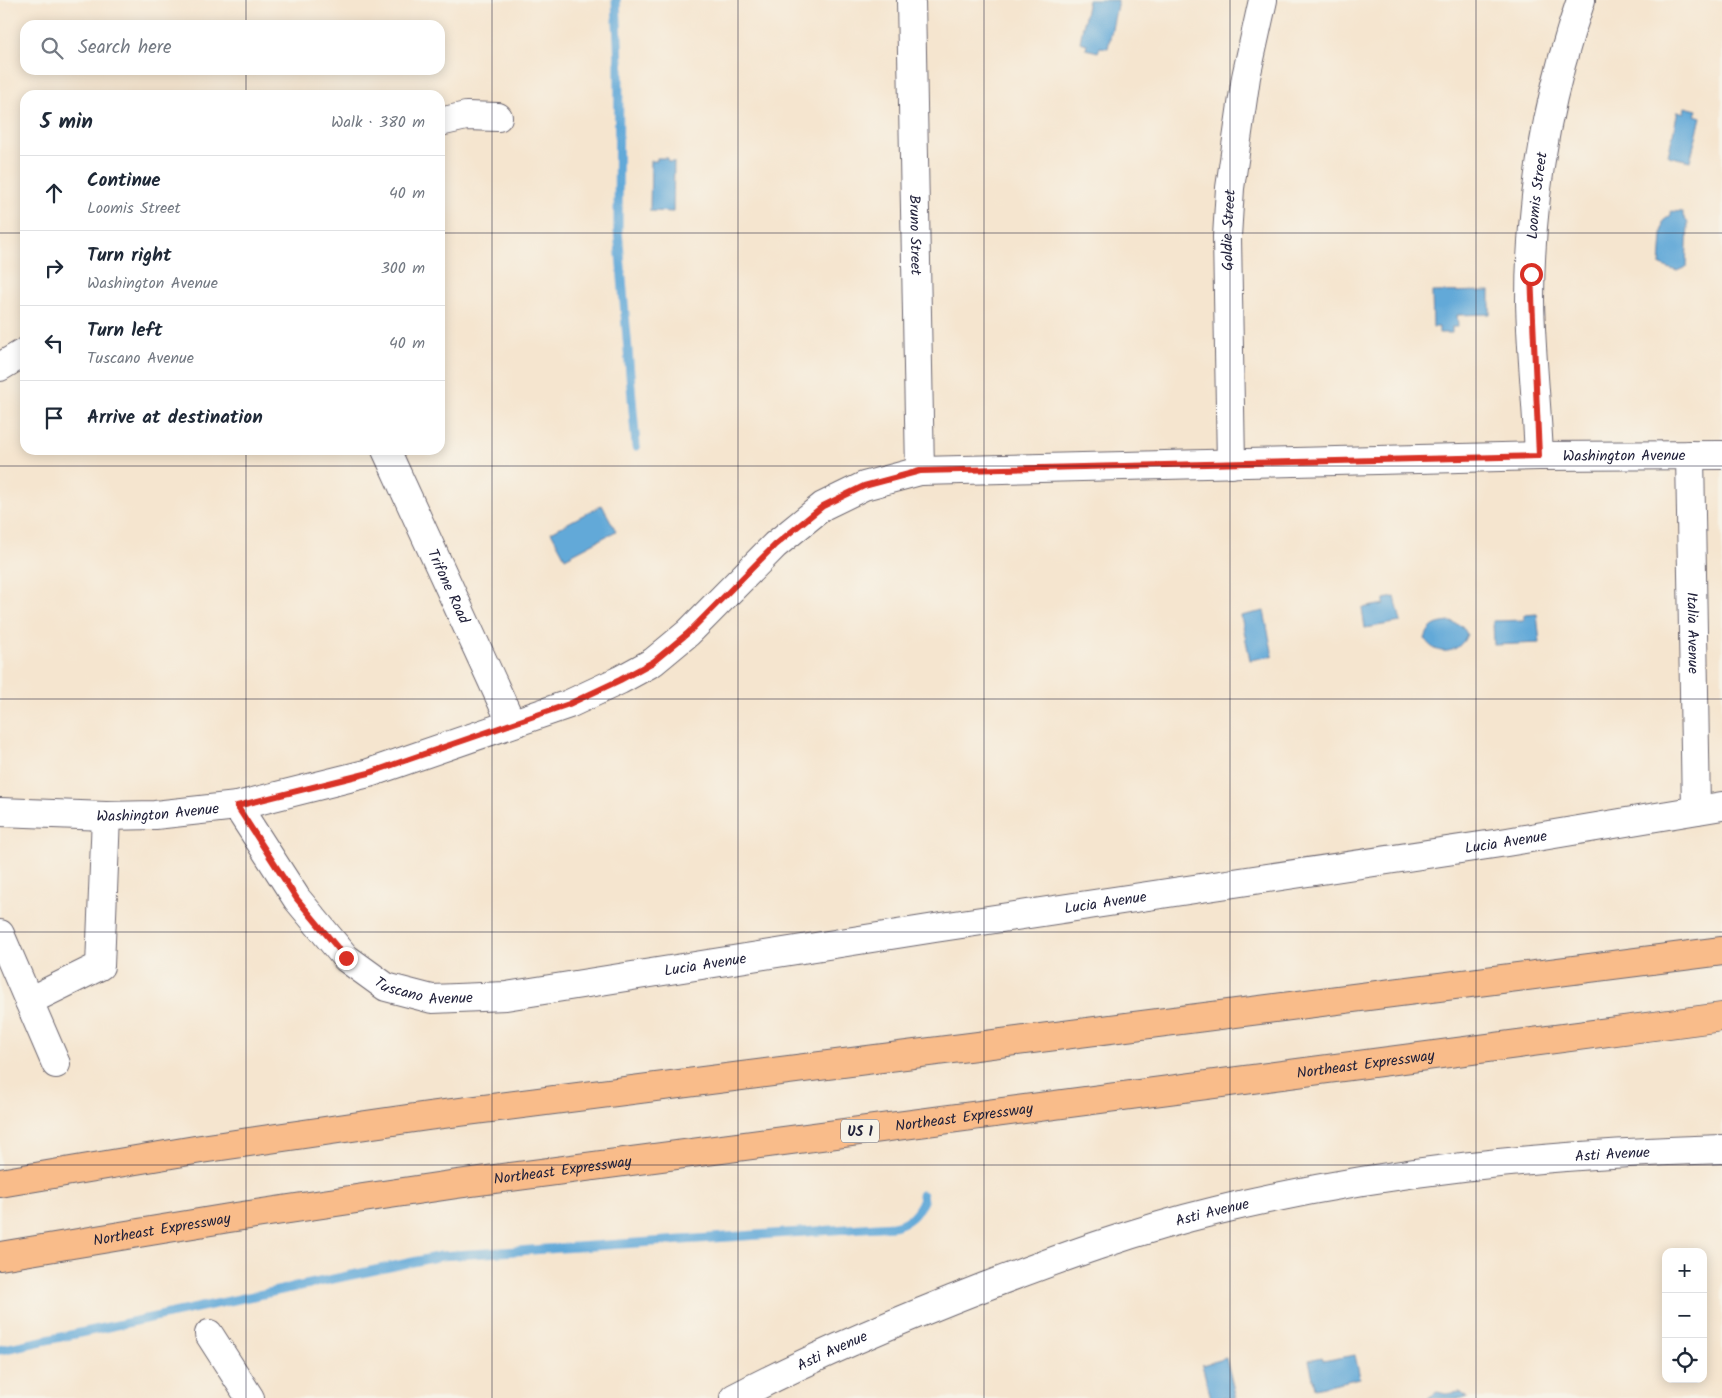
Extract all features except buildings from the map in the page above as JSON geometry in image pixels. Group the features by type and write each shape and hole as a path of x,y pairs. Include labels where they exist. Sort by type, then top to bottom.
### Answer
{"highway":[{"path":"0,1183 201,1149 437,1115 1722,951"},
{"name":"Northeast Expressway","path":"0,1256 238,1216 448,1186 1722,1017"}],"street":[{"name":"Bruno Street","path":"911,0 920,471"},
{"name":"Goldie Street","path":"1231,464 1227,237 1230,188 1246,77 1263,0"},
{"name":"Loomis Street","path":"1539,456 1530,303 1536,190 1555,81 1581,0"},
{"path":"445,121 466,116 498,117"},
{"path":"0,367 20,355"},
{"name":"Trifone Road","path":"388,455 511,722"},
{"name":"Washington Avenue","path":"0,812 106,816 155,815 237,806 369,773 511,722 569,704 653,662 688,633 775,545 823,506 864,486 920,471 1539,456 1722,455"},
{"name":"Italia Avenue","path":"1690,456 1709,808"},
{"name":"Tuscano Avenue","path":"237,806 297,899 346,958 386,987 432,999 487,996"},
{"name":"Lucia Avenue","path":"487,996 506,996 935,928 1507,842 1709,808"},
{"path":"29,1002 100,966 106,816"},
{"path":"0,934 56,1064"},
{"name":"Asti Avenue","path":"734,1398 930,1308 1034,1268 1117,1239 1215,1210 1409,1172 1500,1161 1594,1154 1722,1149"},
{"path":"209,1334 250,1398"}],"water":[{"path":"1088,0 1118,0 1108,48 1100,47 1098,52 1086,49 1087,44 1080,42"},
{"path":"1685,107 1697,110 1695,115 1701,117 1690,161 1668,156 1678,111 1684,113"},
{"path":"657,158 668,158 668,162 674,162 673,212 650,211 651,161 657,161"},
{"path":"1671,211 1683,212 1683,216 1688,223 1686,267 1677,271 1660,265 1663,221 1671,215"},
{"path":"1490,291 1490,314 1457,315 1458,327 1452,327 1452,333 1439,333 1439,327 1433,327 1432,292"},
{"path":"602,505 616,531 565,558 551,532"},
{"path":"1395,597 1401,622 1365,628 1362,608 1384,604 1384,599"},
{"path":"1264,611 1273,656 1250,660 1241,616"},
{"path":"1537,614 1540,643 1494,645 1493,621 1524,620 1524,615"},
{"path":"1451,622 1462,626 1467,634 1464,641 1459,646 1448,651 1435,649 1425,639 1427,634 1431,628 1438,624"},
{"path":"1355,1355 1360,1378 1315,1388 1309,1360 1322,1357 1323,1361"},
{"path":"1226,1358 1236,1398 1211,1398 1202,1365"},
{"path":"1437,1392 1446,1394 1460,1392 1468,1398 1428,1398"}],"waterway":[{"path":"616,0 619,63 618,230 636,446"},
{"path":"0,1350 441,1256 893,1226 903,1223 914,1214 923,1201 922,1195"}],"route":[{"path":"346,958 297,899 237,806 369,773 511,722 569,704 620,680 653,662 688,633 775,545 823,506 864,486 885,479 920,471 1539,456 1530,303 1531,274"}]}
